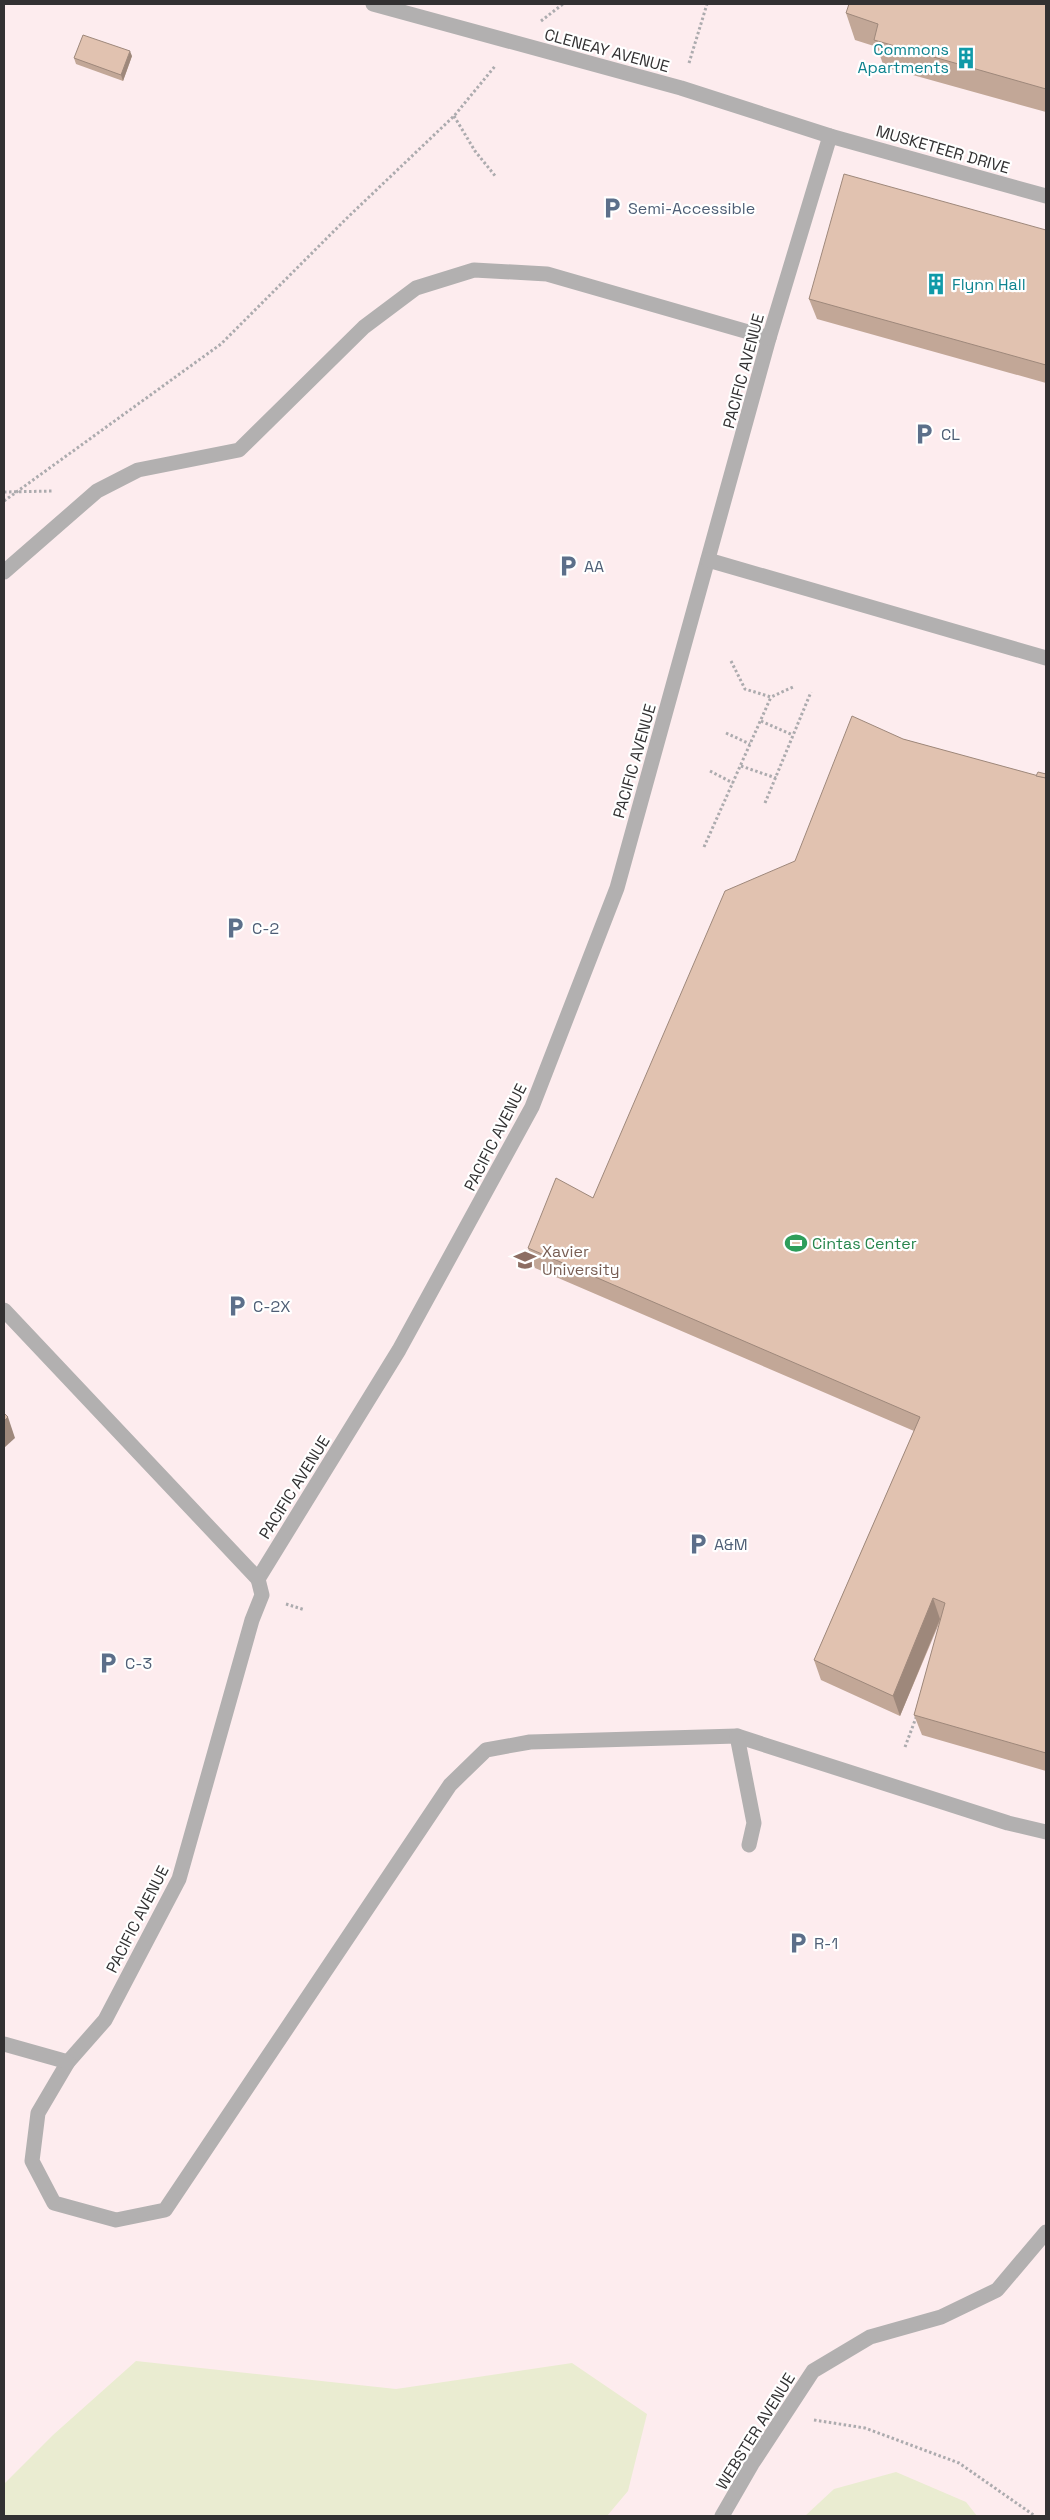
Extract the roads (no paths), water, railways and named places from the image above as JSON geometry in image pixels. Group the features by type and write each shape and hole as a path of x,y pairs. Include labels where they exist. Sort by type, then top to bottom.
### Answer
{"street":[{"name":"CLENEAY AVENUE","path":"373,4 682,88 830,136"},
{"name":"MUSKETEER DRIVE","path":"830,136 1046,196"},
{"name":"PACIFIC AVENUE","path":"830,136 769,338 617,888 532,1107 399,1350 258,1579 262,1595 252,1620 179,1879 105,2020 68,2062 38,2113 32,2161 54,2203 116,2220 165,2210 450,1785 486,1750 530,1742 737,1736 1008,1823 1046,1832"},
{"path":"4,572 97,491 138,470 239,450 364,327 416,288 474,270 547,274 769,338"},
{"path":"708,560 1046,658"},
{"path":"4,1310 258,1579"},
{"path":"737,1736 754,1822 749,1846"},
{"path":"4,2044 68,2062"},
{"name":"WEBSTER AVENUE","path":"722,2516 783,2416 813,2372 870,2337 941,2317 997,2290 1046,2231"}],"place":[{"name":"Commons Apartments","path":"966,58"},
{"name":"Semi-Accessible","path":"612,208"},
{"name":"Flynn Hall","path":"936,284"},
{"name":"CL","path":"924,434"},
{"name":"AA","path":"568,566"},
{"name":"C-2","path":"235,928"},
{"name":"Cintas Center","path":"796,1243"},
{"name":"Xavier University","path":"525,1260"},
{"name":"C-2X","path":"237,1306"},
{"name":"A&M","path":"698,1544"},
{"name":"C-3","path":"108,1663"},
{"name":"R-1","path":"798,1943"}]}
